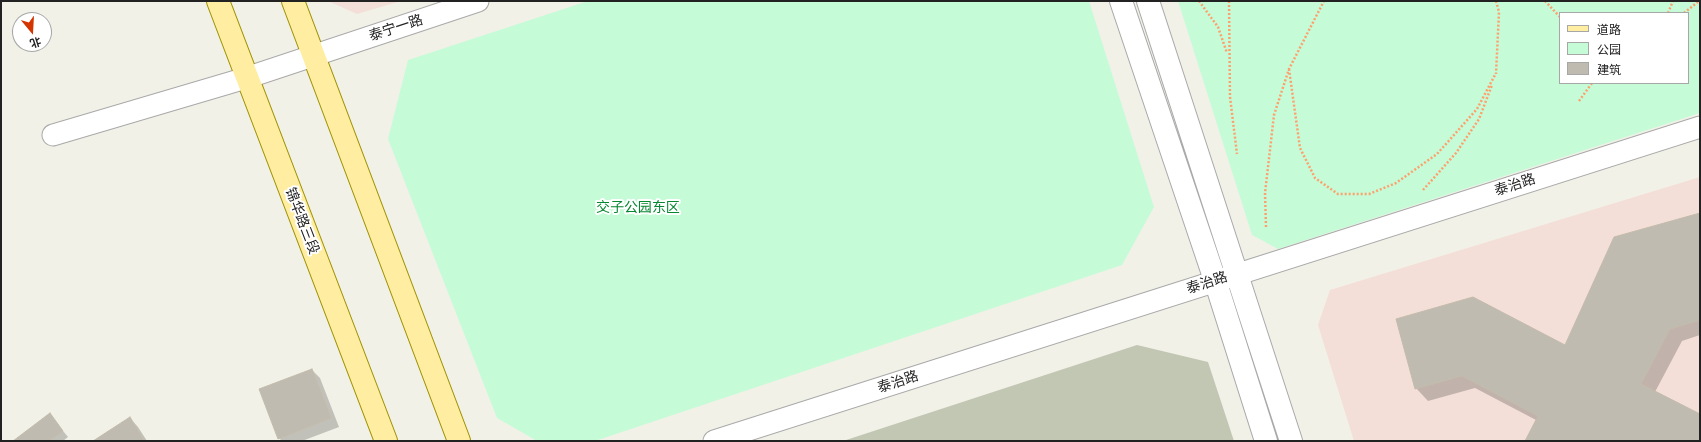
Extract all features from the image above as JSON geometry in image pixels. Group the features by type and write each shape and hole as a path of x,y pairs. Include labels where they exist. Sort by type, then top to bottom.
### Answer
{"main road":[{"name":"锦华路三段","path":"218,1 246,78 386,441"},
{"path":"293,1 459,441"}],"street":[{"name":"泰宁一路","path":"53,135 246,78 478,1"},
{"path":"1121,1 1215,280 1266,441"},
{"path":"1148,1 1292,441"},
{"name":"泰治路","path":"714,441 1215,280 1700,127"}],"path":[{"path":"1199,1 1218,27 1228,56"},
{"path":"1229,1 1228,56 1230,97 1237,154"},
{"path":"1266,228 1265,193 1274,115 1289,69 1324,1"},
{"path":"1420,194 1456,153 1479,119 1496,73 1499,12 1496,1"},
{"path":"1545,1 1559,16"},
{"path":"1668,12 1672,1"},
{"path":"1685,12 1699,1"},
{"path":"1289,69 1300,148 1315,178 1338,194 1369,194 1396,183 1437,154 1477,110 1496,73"},
{"path":"1579,101 1591,84"}],"shaded area":[{"path":"328,1 401,1 357,14"},
{"path":"1700,177 1700,441 1354,441 1318,325 1330,290"},
{"path":"1137,345 1208,362 1234,441 843,441"}],"green space":[{"name":"交子公园东区","path":"588,1 1089,1 1154,207 1122,265 595,441 537,441 497,418 388,139 408,60"},
{"path":"1178,1 1700,1 1700,113 1278,249 1252,235"}],"building":[{"path":"1700,213 1700,320 1670,329 1641,384 1700,414 1700,441 1525,441 1538,416 1462,376 1415,389 1396,319 1473,297 1565,345 1614,237"},
{"path":"312,369 331,418 278,439 259,389"},
{"path":"50,413 63,431 49,441 13,441"},
{"path":"130,417 144,441 93,441"}]}
